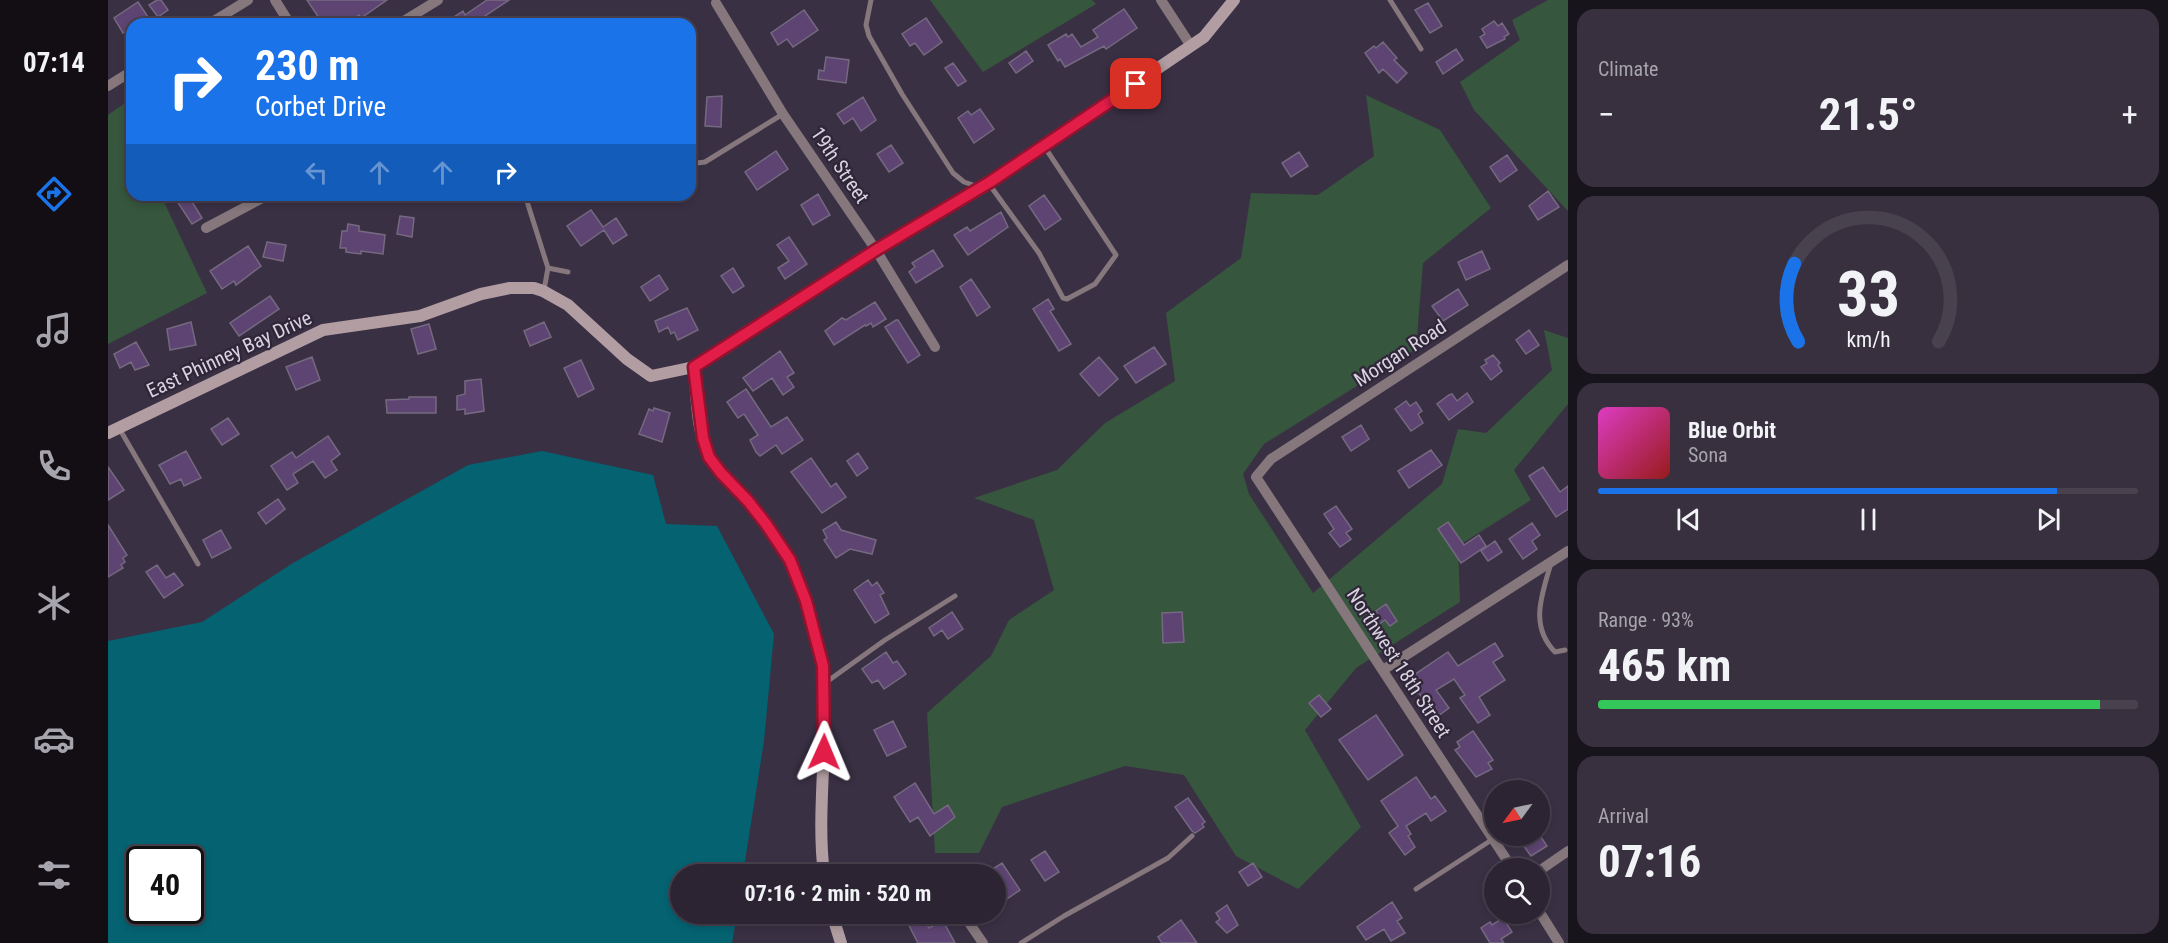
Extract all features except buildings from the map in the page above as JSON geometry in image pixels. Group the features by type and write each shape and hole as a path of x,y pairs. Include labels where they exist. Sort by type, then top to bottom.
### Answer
{"street":[{"path":"219,18 248,0"},
{"path":"275,0 286,18"},
{"path":"409,18 438,0"},
{"path":"1161,0 1191,46"},
{"path":"822,864 821,816 825,731 823,666 809,612 790,560 748,501 709,457 703,438 694,367 1044,146 1204,37 1234,0"},
{"name":"19th Street","path":"716,3 783,114 876,250 935,347"},
{"path":"108,86 126,75"},
{"path":"206,228 257,201"},
{"name":"Morgan Road","path":"1256,477 1271,459 1568,265"},
{"name":"East Phinney Bay Drive","path":"114,430 323,330 420,316 481,294 510,288 534,288 543,291 576,310 627,359 651,376 694,367"},
{"name":"Northwest 18th Street","path":"1256,477 1484,825"},
{"path":"1383,670 1568,551"},
{"path":"1550,863 1568,851"},
{"path":"834,924 841,943"},
{"path":"970,924 983,943"},
{"path":"1547,924 1559,943"}],"lane":[{"path":"871,0 866,25 869,36 902,94 953,173 964,182 984,185 1035,247 1063,297 1067,299 1095,284 1116,255 1044,146"},
{"path":"1390,0 1421,49"},
{"path":"696,162 705,162 783,114"},
{"path":"527,201 548,268 543,291"},
{"path":"548,268 568,272"},
{"path":"114,430 198,564"},
{"path":"1551,562 1542,596 1540,630 1555,652 1565,650"},
{"path":"824,684 877,645 955,596"},
{"path":"1021,943 1168,858 1192,836"},
{"path":"1416,890 1484,845"}],"green space":[{"path":"930,0 1092,0 1096,4 983,72"},
{"path":"1548,0 1568,0 1568,211 1474,110 1460,82 1520,40 1512,20"},
{"path":"1366,95 1440,130 1491,208 1423,263 1416,349 1264,444 1243,474 1249,494 1313,593 1442,484 1458,429 1486,433 1552,370 1544,330 1568,338 1568,404 1514,470 1531,500 1458,546 1460,602 1356,668 1305,730 1361,827 1298,889 1236,856 1184,775 1125,766 1002,807 979,853 935,853 927,713 991,656 1009,620 1054,590 1034,520 974,498 1057,470 1105,423 1175,381 1166,313 1241,258 1251,193 1318,195 1374,156"},
{"path":"126,102 126,201 164,201 207,293 108,344 108,115"}],"water":[{"path":"542,451 653,475 666,524 717,526 774,634 764,741 745,864 670,864 670,924 735,924 732,943 108,943 108,641 202,622 293,563 468,465"}],"route":[{"path":"824,752 823,666 806,601 790,560 766,524 709,457 699,416 694,367 876,250 990,182 1136,84"}]}
